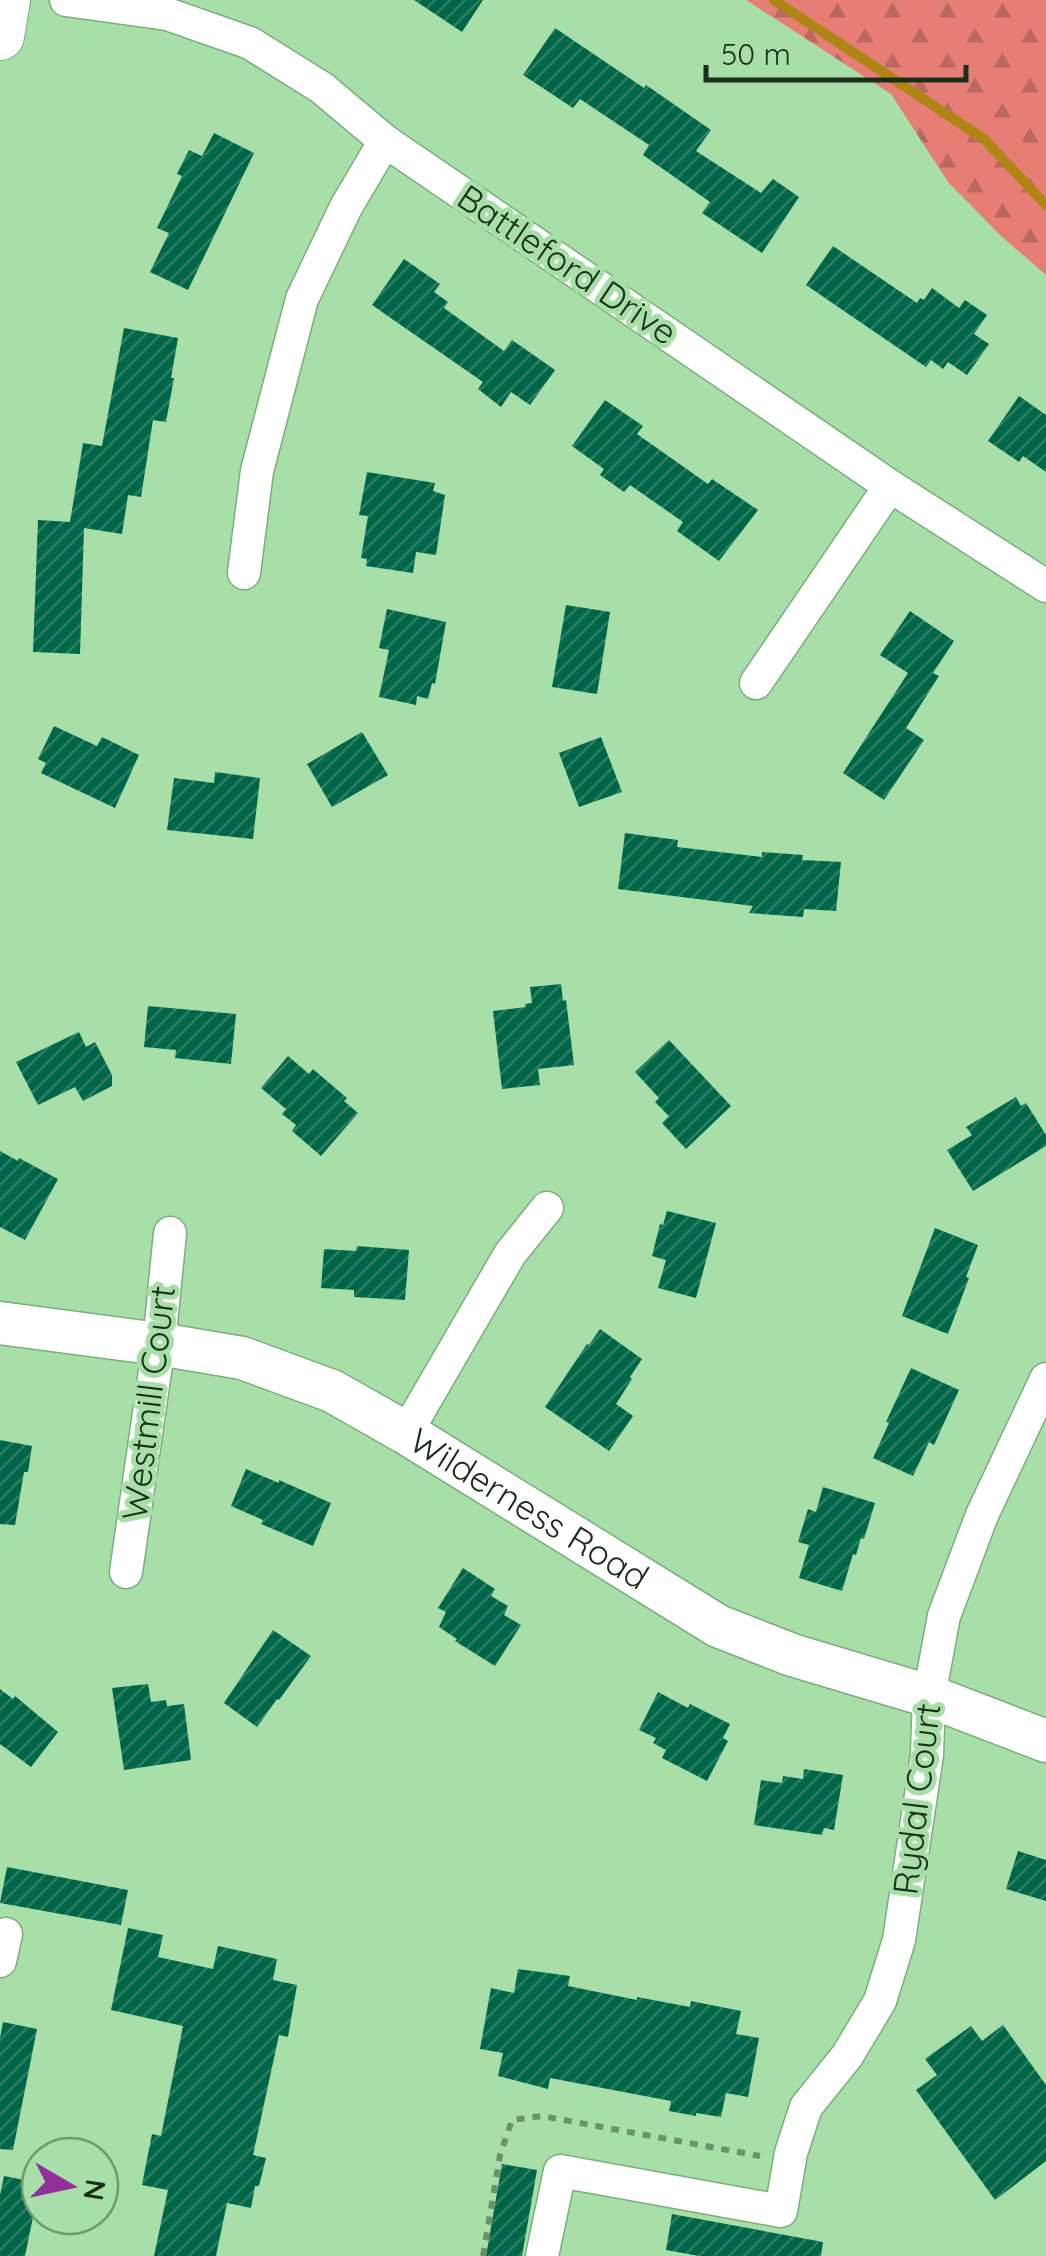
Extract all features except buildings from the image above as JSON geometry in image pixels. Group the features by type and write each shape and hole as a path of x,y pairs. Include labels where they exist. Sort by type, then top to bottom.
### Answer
{"main road":[{"path":"0,36 6,0"}],"street":[{"name":"Battleford Drive","path":"66,0 167,14 250,42 322,88 385,141 890,486 1046,586"},
{"path":"244,574 257,472 302,300 346,207 385,141"},
{"path":"756,683 890,486"},
{"path":"406,1434 510,1254 548,1208"},
{"name":"Westmill Court","path":"126,1572 159,1344 170,1233"},
{"name":"Wilderness Road","path":"0,1323 242,1358 332,1391 718,1626 792,1656 929,1696 1046,1741"},
{"name":"Rydal Court","path":"542,2256 560,2171 781,2211 791,2153 806,2106 847,2056 880,2001 899,1940 927,1755 929,1696 944,1616 982,1514 1046,1379"}],"green space":[{"path":"746,0 1046,0 1046,275 948,182 891,94"}],"waterway":[{"path":"774,0 984,139 1046,205"}]}
